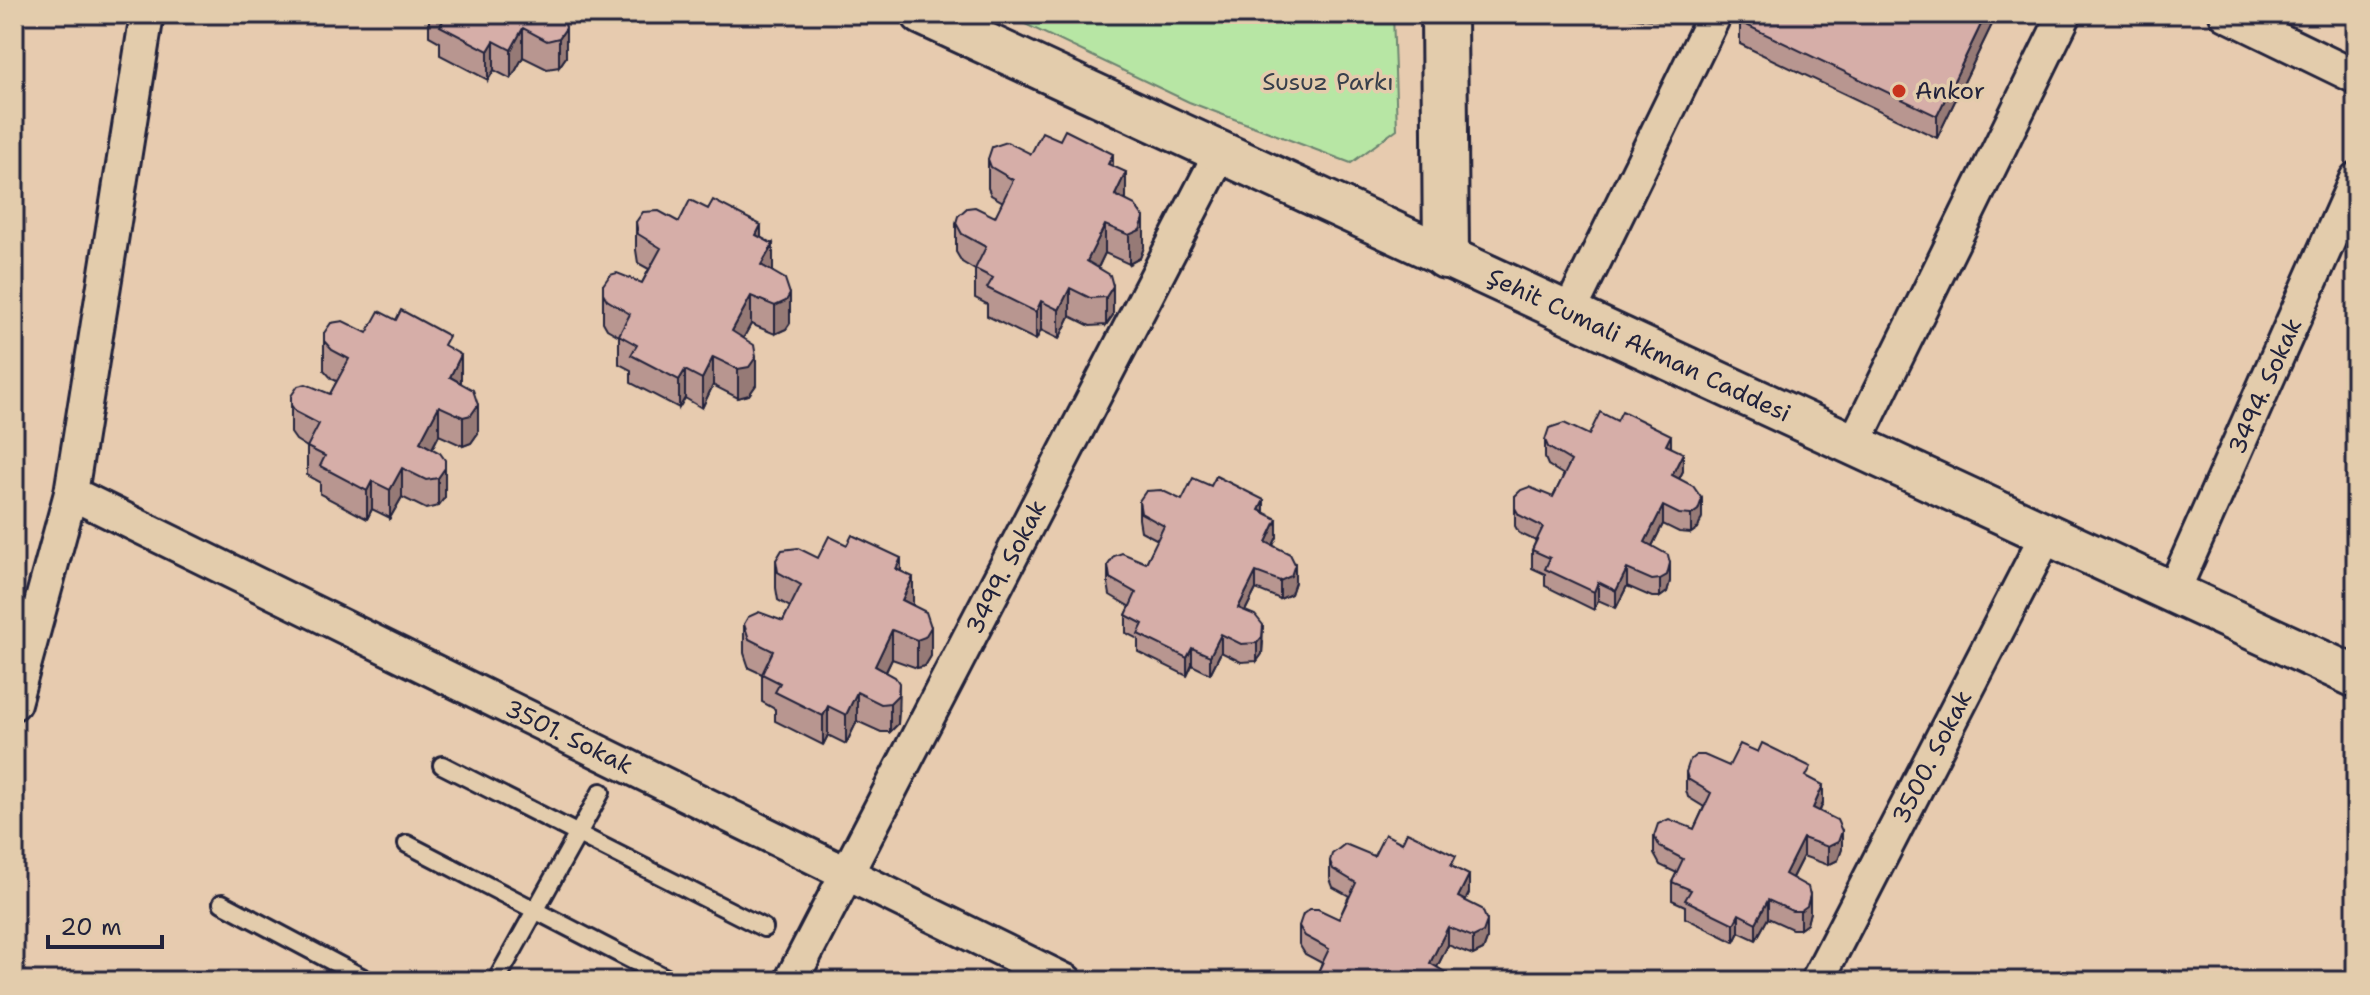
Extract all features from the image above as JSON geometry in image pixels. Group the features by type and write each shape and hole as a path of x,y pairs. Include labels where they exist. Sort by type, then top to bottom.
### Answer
{"main road":[{"path":"1444,14 1446,256"}],"street":[{"path":"14,703 71,493 147,14"},
{"name":"Şehit Cumali Akman Caddesi","path":"922,14 2356,677"},
{"path":"1569,313 1715,14"},
{"path":"1854,444 2065,14"},
{"path":"2226,14 2356,77"},
{"name":"3499. Sokak","path":"791,981 1221,152"},
{"name":"3494. Sokak","path":"2173,592 2356,179"},
{"name":"3501. Sokak","path":"71,493 1066,981"},
{"name":"3500. Sokak","path":"1817,981 2047,534"}],"lane":[{"path":"442,765 764,928"},
{"path":"496,981 601,792"},
{"path":"407,844 672,981"},
{"path":"222,903 369,981"}],"green space":[{"name":"Susuz Parkı","path":"1004,14 1393,14 1397,129 1351,163 1189,102"}],"building":[{"path":"442,14 559,14 566,28 559,38 547,41 523,28 511,50 494,41 488,51 440,26 446,16"},
{"name":"Ankor","path":"1744,14 1986,14 1937,116 1740,22"},
{"path":"1065,130 1113,154 1108,164 1126,172 1115,195 1135,205 1144,218 1140,230 1129,235 1105,225 1087,261 1110,275 1113,286 1106,297 1090,298 1070,288 1059,310 1041,301 1036,312 987,288 993,278 975,269 986,247 962,234 956,223 958,216 967,208 975,207 995,217 1013,180 991,167 988,159 992,147 1007,142 1031,154 1042,132 1060,140"},
{"path":"690,200 708,209 713,200 761,225 756,235 773,244 761,265 785,279 790,294 786,301 775,306 751,296 732,331 754,345 756,357 749,367 738,369 713,357 702,379 685,370 679,380 631,355 637,345 619,335 630,314 607,300 603,285 610,275 617,273 642,283 661,248 638,234 636,222 643,212 659,211 679,222"},
{"path":"401,310 449,336 444,345 461,355 450,377 473,390 478,405 471,415 463,417 439,406 420,442 440,453 445,460 445,468 438,478 426,480 402,468 390,490 372,481 367,491 320,466 325,456 307,447 319,424 296,412 291,405 291,396 298,386 306,384 330,394 349,359 332,350 324,341 324,333 331,323 343,321 367,333 379,311 396,320"},
{"path":"1622,411 1671,435 1666,445 1683,453 1672,475 1693,486 1702,499 1698,510 1691,515 1679,514 1663,506 1645,542 1668,555 1667,575 1652,580 1627,569 1616,591 1598,582 1594,592 1545,569 1550,558 1532,550 1543,527 1519,515 1515,508 1515,496 1529,487 1553,497 1571,461 1548,447 1545,440 1549,428 1564,423 1589,435 1600,412 1617,421"},
{"path":"1216,476 1264,500 1259,510 1277,519 1266,542 1290,554 1295,564 1291,576 1280,581 1256,572 1238,608 1255,615 1263,625 1262,637 1257,643 1241,644 1221,634 1210,656 1192,648 1187,658 1138,634 1143,624 1126,615 1136,593 1110,578 1108,565 1114,556 1122,553 1146,563 1164,526 1141,513 1139,501 1146,491 1161,490 1182,500 1193,478 1211,486"},
{"path":"852,535 901,558 896,569 913,577 902,600 926,612 931,627 925,637 917,640 892,630 875,666 895,677 899,683 898,695 890,703 881,704 857,692 846,715 828,706 823,716 775,692 780,683 762,674 773,651 749,639 744,624 748,617 759,612 783,621 801,585 778,572 776,560 782,550 798,548 818,558 829,536 847,545"},
{"path":"1762,743 1811,767 1806,776 1823,785 1813,808 1837,820 1842,831 1838,842 1828,847 1803,838 1785,874 1808,887 1810,895 1807,906 1800,911 1792,911 1768,900 1756,923 1739,914 1734,924 1685,900 1691,890 1672,882 1683,859 1660,847 1654,836 1658,824 1669,819 1694,829 1711,793 1688,779 1686,772 1690,760 1696,755 1704,755 1729,766 1740,744 1758,752"},
{"path":"1407,832 1456,856 1451,866 1469,875 1458,897 1482,909 1487,921 1483,932 1473,937 1448,927 1430,963 1455,981 1335,981 1318,972 1329,949 1305,936 1299,926 1303,914 1310,909 1318,909 1339,919 1356,883 1333,869 1330,861 1332,854 1345,844 1374,856 1385,834 1402,843"}],"place":[{"name":"Ankor","path":"1899,91"}]}
